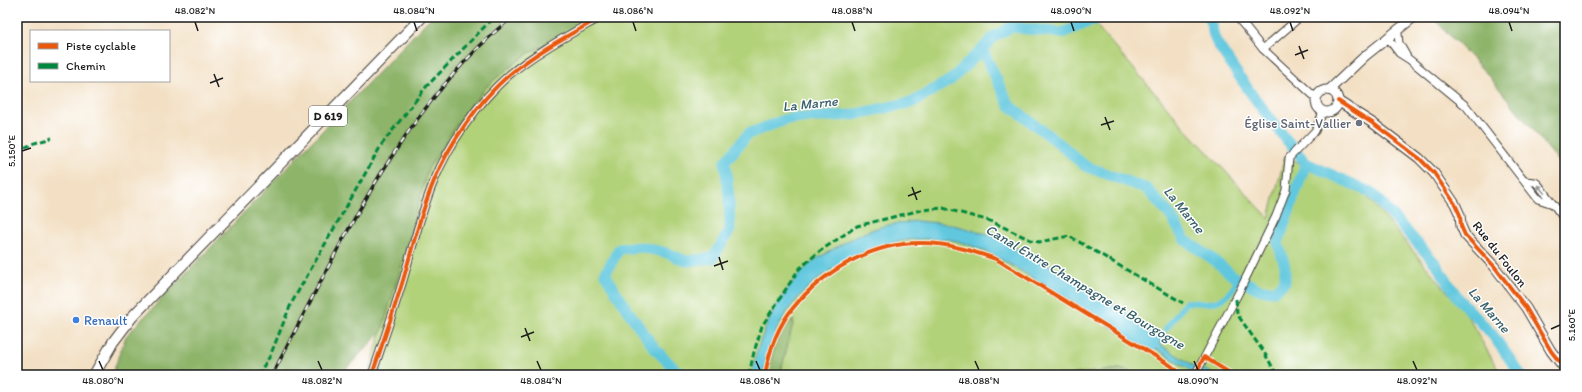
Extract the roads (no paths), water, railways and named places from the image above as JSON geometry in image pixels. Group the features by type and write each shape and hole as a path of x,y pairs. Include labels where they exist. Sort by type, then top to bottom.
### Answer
{"main road":[{"name":"D 619","path":"94,375 113,342 132,317 422,17"}],"street":[{"path":"372,375 389,326 428,197 441,167 460,134 483,102 512,73 548,47 601,17"},
{"path":"1237,17 1264,49 1316,98"},
{"path":"1264,49 1300,17"},
{"path":"1329,90 1335,94 1338,101 1334,110 1331,112 1324,112 1317,108 1315,101 1320,92 1329,90 1352,67 1387,37 1414,17"},
{"path":"1396,31 1402,50 1410,60"},
{"path":"1387,37 1395,50 1410,60 1466,106 1525,181 1535,182 1538,184 1565,220"},
{"name":"Rue du Foulon","path":"1338,101 1374,124 1419,158 1434,173 1455,204 1460,215 1461,226 1466,236 1494,266 1526,308 1551,352 1565,369"},
{"path":"1195,375 1246,279 1276,216 1286,190 1289,158 1315,132 1324,112"}],"water":[{"name":"Canal Entre Champagne et Bourgogne","path":"916,221 949,224 991,235 1073,277 1162,339 1159,344 1202,371 1203,369 1216,375 1198,375 1157,349 1154,352 1138,344 1038,281 988,253 961,242 919,239 893,242 869,250 846,261 820,278 796,301 778,327 767,358 763,375 752,375 759,345 765,330 780,300 799,274 817,259 870,230"}],"waterway":[{"name":"La Marne","path":"982,49 995,36 1011,27 1062,33 1102,17"},
{"name":"La Marne","path":"1208,17 1215,40 1227,59 1270,119 1306,163"},
{"name":"La Marne","path":"681,375 655,349 628,311 605,274 619,249 642,247 667,253 686,261 713,258 730,230 729,198 725,162 748,134 787,119 852,115 913,102 952,79 982,49 1009,105 1060,144 1085,166 1147,189 1170,215 1185,240 1214,260 1233,276 1261,290 1274,291 1285,282 1285,266 1278,243 1306,163 1372,193 1436,264 1459,299 1492,334 1521,375"},
{"name":"Canal Entre Champagne et Bourgogne","path":"1166,329 1186,302 1208,303 1218,301 1229,293 1238,279"}],"railway":[{"path":"272,375 348,231 404,138 436,94 472,54 512,17"}],"place":[{"name":"Église Saint-Vallier","path":"1359,123"},
{"name":"Renault","path":"76,320"}]}
